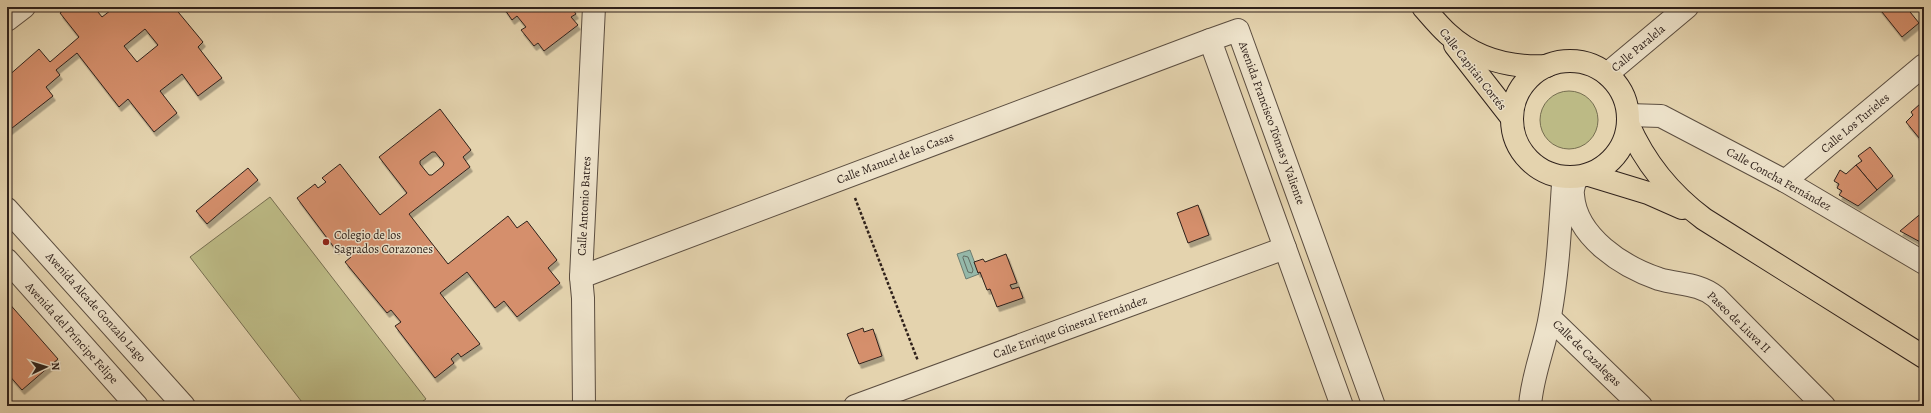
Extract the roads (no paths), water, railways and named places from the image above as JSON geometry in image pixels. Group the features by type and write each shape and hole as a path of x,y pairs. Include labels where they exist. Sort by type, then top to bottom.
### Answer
{"main road":[{"name":"Calle Capitán Cortés","path":"1428,13 1459,43 1484,57 1518,66 1547,66 1562,62 1578,62 1593,66 1607,74 1621,92 1628,119 1643,153 1657,176 1687,206 1704,219"},
{"name":"Calle Capitán Cortés","path":"1428,13 1512,118"},
{"name":"Calle Capitán Cortés","path":"1547,66 1534,74 1523,85 1514,103 1512,118 1516,139 1527,158 1543,171 1576,176 1648,193 1704,219"},
{"path":"1576,176 1607,164 1618,153 1625,139 1628,119"},
{"path":"1704,219 1924,357"}],"street":[{"path":"7,20 24,7"},
{"name":"Calle Antonio Batres","path":"584,406 583,298 581,277 594,7"},
{"name":"Calle Paralela","path":"1607,74 1687,7"},
{"name":"Avenida Francisco Tómas y Valiente","path":"1210,40 1238,30 1374,406"},
{"path":"1210,40 1342,406"},
{"name":"Calle Manuel de las Casas","path":"581,277 1210,40"},
{"name":"Calle Los Turieles","path":"1785,181 1924,65"},
{"name":"Calle Concha Fernández","path":"1628,119 1661,116 1785,181 1924,262"},
{"path":"1530,406 1534,373 1541,354 1550,318 1576,176"},
{"name":"Paseo de Liuva II","path":"1576,176 1572,194 1574,205 1583,225 1597,241 1612,254 1645,274 1708,290 1824,406"},
{"name":"Avenida Alcade Gonzalo Lago","path":"7,209 184,406"},
{"name":"Calle Enrique Ginestal Fernández","path":"855,406 1285,248"},
{"name":"Avenida del Príncipe Felipe","path":"7,260 137,406"},
{"name":"Calle de Cazalegas","path":"1550,318 1641,406"}],"water":[{"path":"970,250 979,274 966,279 957,254"}],"place":[{"name":"Colegio de los Sagrados Corazones","path":"326,242"}]}
